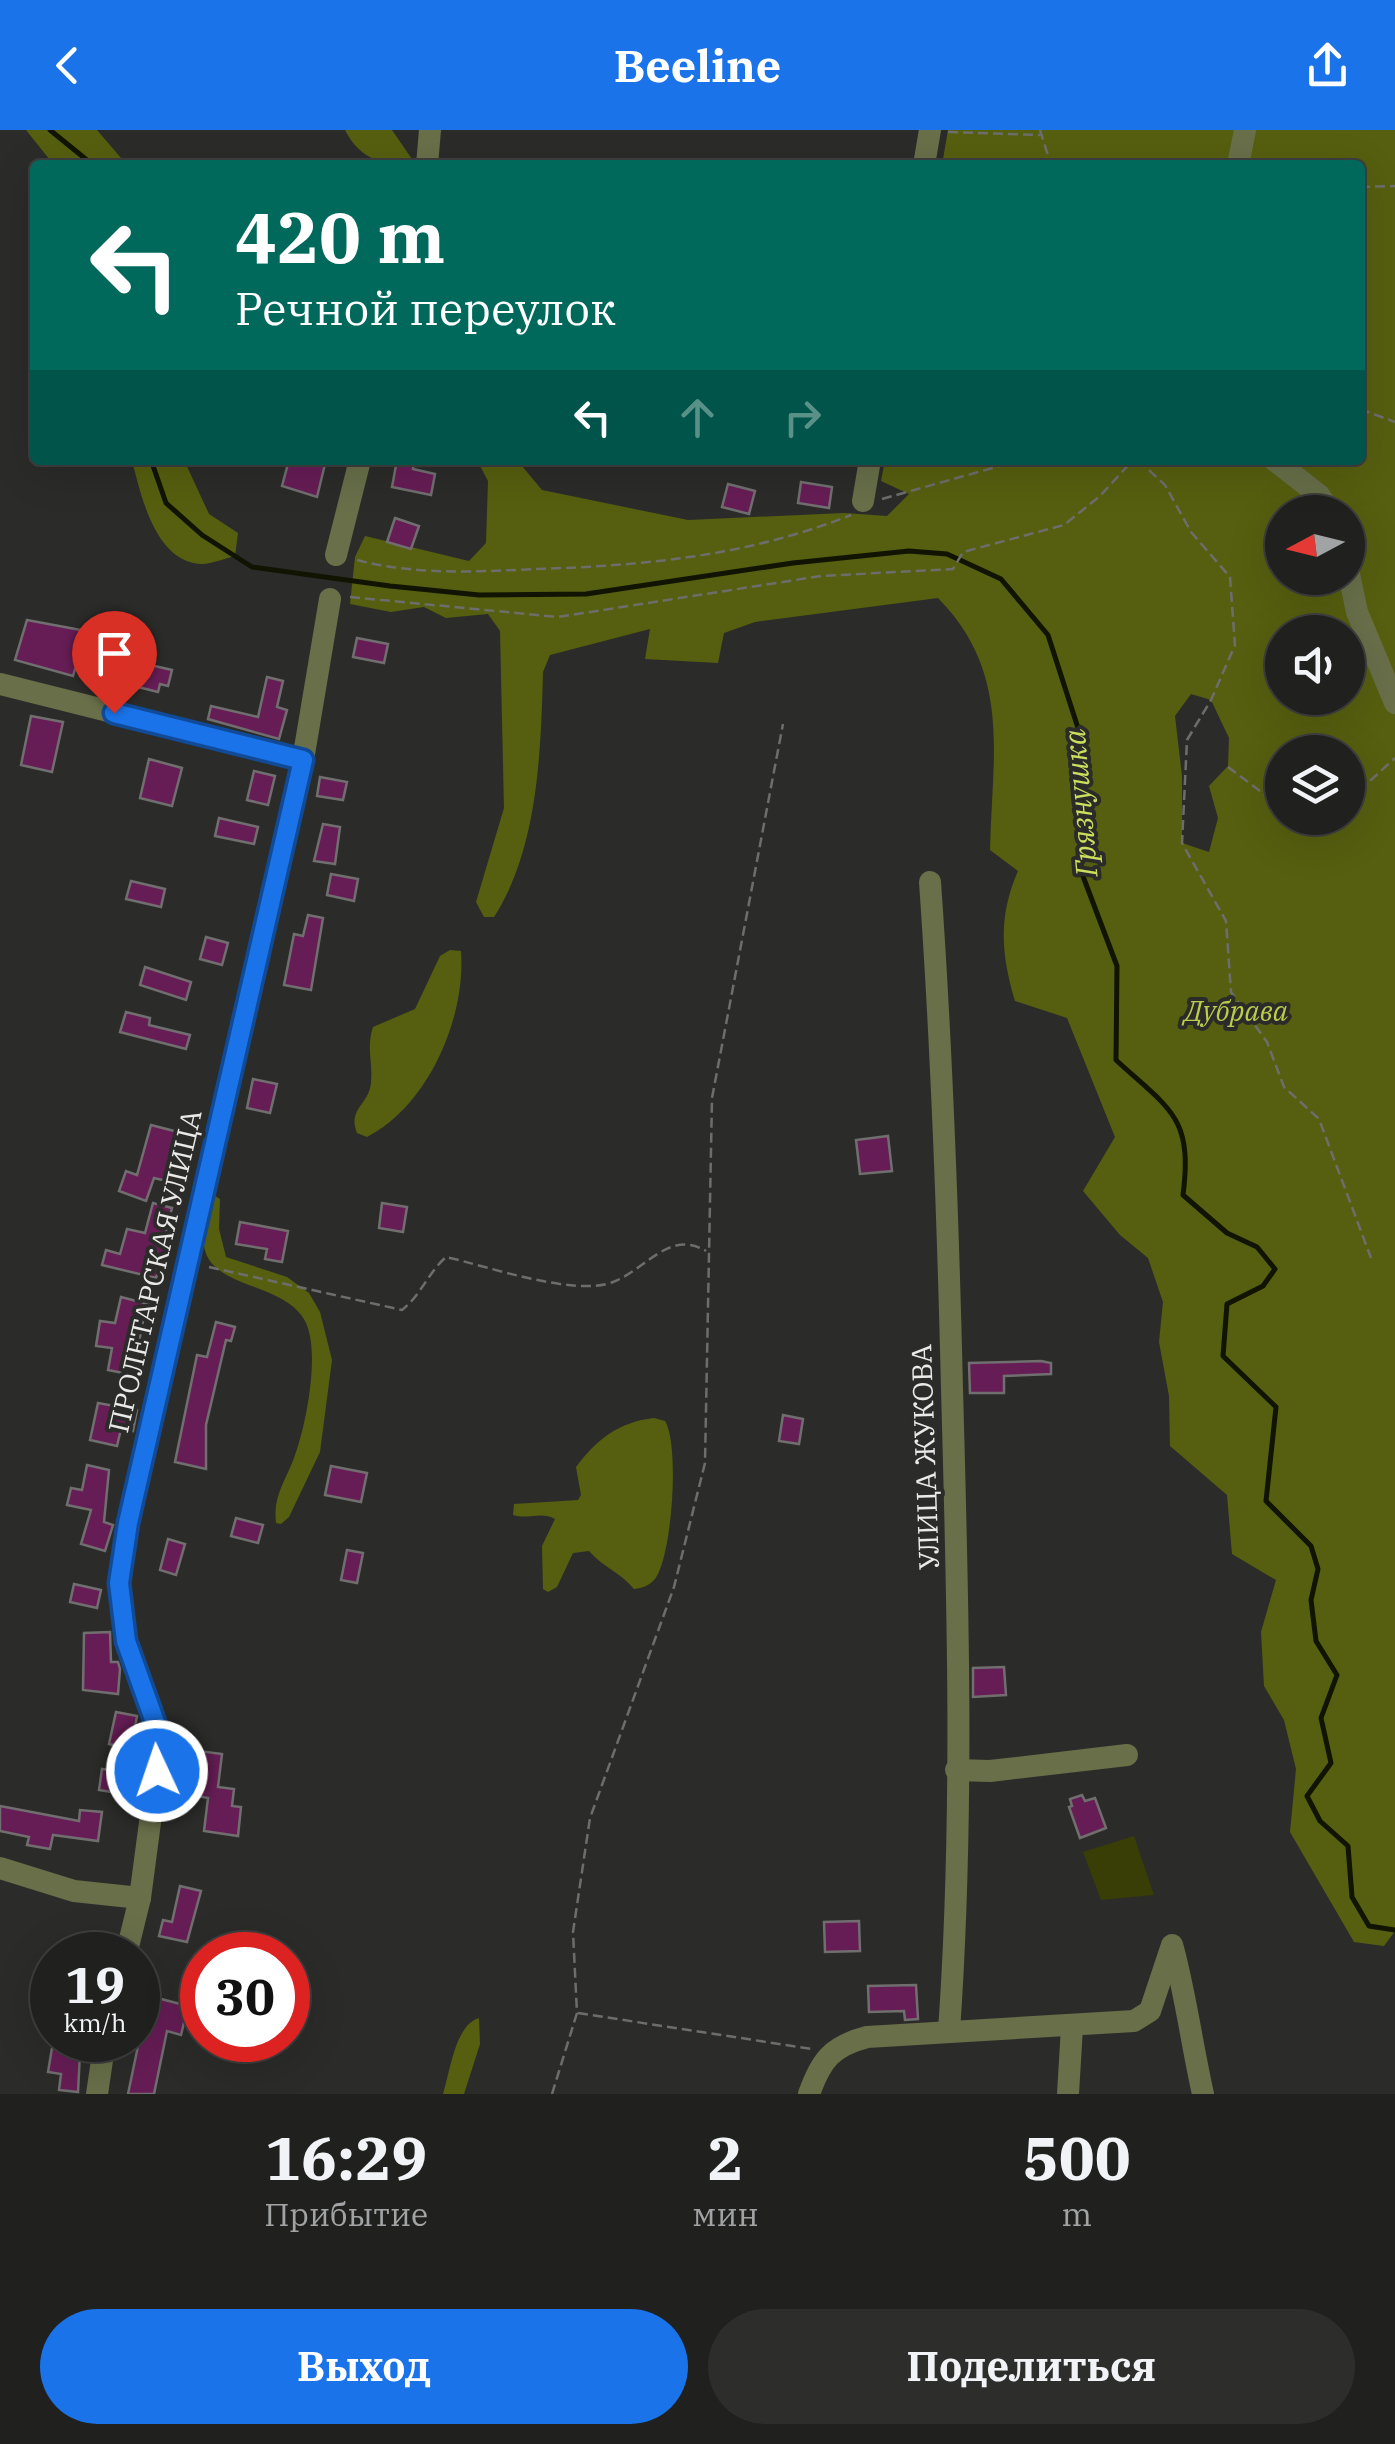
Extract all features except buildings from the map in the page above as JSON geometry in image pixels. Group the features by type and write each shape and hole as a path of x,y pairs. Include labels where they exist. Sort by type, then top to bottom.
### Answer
{"street":[{"path":"1239,160 1245,130"},
{"path":"925,160 930,131"},
{"path":"336,555 359,465"},
{"path":"863,501 869,465"},
{"path":"1280,465 1319,495"},
{"path":"1354,595 1395,704"},
{"name":"ПРОЛЕТАРСКАЯ УЛИЦА","path":"132,1932 140,1898 161,1739 126,1641 119,1583 128,1523 303,760 330,599"},
{"path":"0,684 303,760"},
{"name":"УЛИЦА ЖУКОВА","path":"930,882 942,1052 958,1544 949,2031"},
{"path":"956,1770 990,1771 1127,1755"},
{"path":"0,1868 74,1890 140,1898"},
{"path":"809,2094 828,2054 840,2044 949,2031 1134,2021 1150,2011 1172,1944 1189,2005 1190,2042 1203,2094"},
{"path":"1068,2094 1072,2027"},
{"path":"98,2094 102,2062"}],"path":[{"path":"930,131 1040,133 1049,160"},
{"path":"1365,187 1395,186"},
{"path":"1365,412 1395,422"},
{"path":"336,555 377,566 464,572 648,566 809,532 853,514 863,501 897,497 1005,465"},
{"path":"330,599 360,595 558,617 820,576 953,570 963,552 1064,525 1131,465"},
{"path":"1142,465 1164,485 1191,532 1230,577 1234,644 1211,700 1187,740 1182,843 1226,921 1231,992 1266,1042 1284,1087 1319,1119 1371,1258"},
{"path":"552,2094 577,2013 574,1932 590,1818 674,1587 706,1463 712,1098 783,724"},
{"path":"1365,785 1395,758"},
{"path":"1228,766 1265,795"},
{"path":"188,1262 402,1310 416,1299 431,1271 446,1256 579,1287 610,1284 649,1262 671,1243 689,1240 707,1251"},
{"path":"577,2013 794,2043 828,2054"}],"green space":[{"path":"26,130 97,130 123,160 50,160"},
{"path":"345,130 392,130 413,160 374,159"},
{"name":"Дубрава","path":"948,130 1395,130 1395,1931 1384,1946 1354,1942 1290,1832 1296,1769 1284,1720 1264,1686 1261,1632 1276,1580 1232,1554 1227,1495 1170,1446 1169,1396 1159,1342 1163,1302 1148,1258 1120,1235 1083,1191 1115,1137 1067,1018 1015,1001 1004,936 1007,904 1018,871 990,850 992,716 978,656 962,626 938,598 755,622 724,633 718,663 645,659 650,629 550,655 543,672 538,766 528,830 509,890 494,917 484,917 476,902 504,808 500,631 488,614 446,618 424,607 391,612 350,604 355,557 365,536 469,561 486,543 488,481 480,465 521,465 542,490 688,520 844,513 887,516 909,494 881,481 884,465 1365,465 1365,160 943,160","holes":["1191,694 1211,700 1229,738 1228,766 1209,786 1218,818 1209,852 1182,843 1182,776 1175,716"]},
{"path":"133,465 186,465 209,514 238,533 235,556 204,564 187,561 174,553 153,526"},
{"path":"450,950 461,951 461,977 450,1030 439,1057 409,1104 389,1123 367,1137 357,1133 355,1118 370,1090 373,1027 415,1009 440,956"},
{"path":"215,1196 220,1199 219,1229 226,1257 287,1277 309,1293 320,1312 332,1360 320,1452 289,1517 281,1524 276,1523 276,1505 299,1444 307,1409 312,1369 310,1334 294,1307 213,1265 205,1251 204,1232"},
{"path":"654,1418 665,1421 670,1434 673,1476 670,1526 655,1579 634,1589 589,1551 573,1553 557,1587 548,1592 543,1589 542,1546 555,1519 513,1515 514,1504 578,1500 581,1495 576,1467 592,1448 619,1428"},
{"path":"1134,1836 1154,1895 1101,1900 1083,1852"},
{"path":"479,2018 480,2044 464,2094 443,2094 459,2039 471,2022"}],"waterway":[{"name":"Грязнушка","path":"50,130 87,160"},
{"name":"Грязнушка","path":"153,465 166,503 202,535 252,567 390,586 479,595 586,594 793,563 909,551 947,554 1001,579 1048,635 1078,728 1081,871 1117,966 1116,1060 1174,1117 1184,1148 1183,1195 1227,1233 1257,1247 1275,1269 1263,1286 1227,1304 1223,1356 1276,1407 1266,1501 1311,1546 1318,1569 1311,1600 1316,1641 1337,1675 1321,1718 1331,1763 1307,1796 1320,1821 1348,1846 1352,1897 1369,1926 1395,1930"}],"route":[{"path":"114,713 303,760 128,1523 119,1583 126,1641 161,1739 157,1771"}]}
